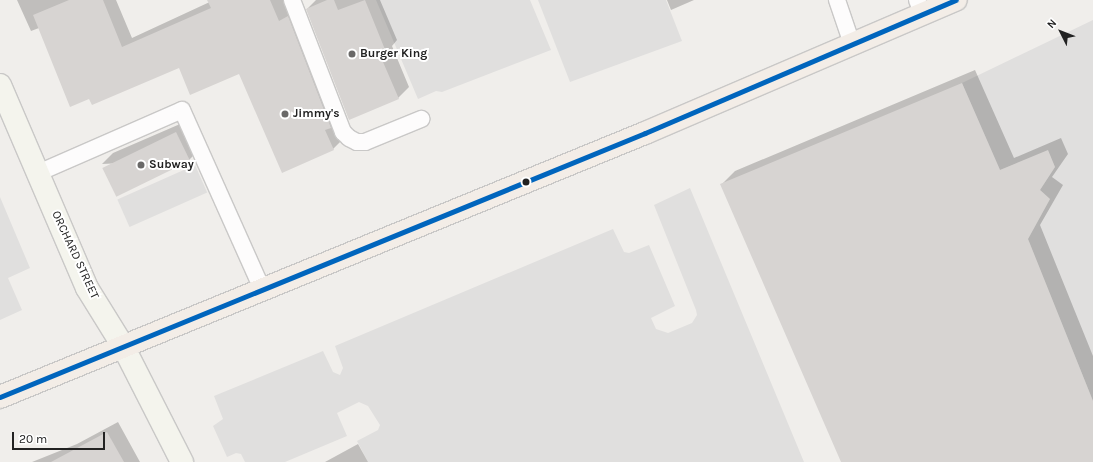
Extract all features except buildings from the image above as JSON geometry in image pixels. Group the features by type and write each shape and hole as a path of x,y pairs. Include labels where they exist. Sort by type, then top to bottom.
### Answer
{"main road":[{"path":"0,397 645,133 852,44 920,7 956,0"},
{"name":"ORCHARD STREET","path":"0,85 87,288 123,346 182,462"}],"lane":[{"path":"292,0 343,132 349,138 358,142 365,142 421,119"},
{"path":"837,0 852,44"},
{"path":"38,173 182,110 262,289"}],"shaded area":[{"path":"376,0 530,0 551,50 442,92 436,91 418,99"},
{"path":"538,0 666,0 682,41 570,82"},
{"path":"1093,20 1093,401 1028,239 1050,199 1040,190 1055,167 1048,151 1000,170 962,83"},
{"path":"195,165 207,192 130,227 117,200"},
{"path":"690,188 804,462 368,462 357,441 378,430 380,425 368,406 359,402 337,413 347,436 285,462 245,462 241,454 236,453 227,457 213,426 223,419 214,396 323,351 333,372 340,375 343,368 335,346 613,229 624,252 629,253 649,245 675,306 651,318 656,329 668,333 692,323 697,315 696,310 654,205"},
{"path":"0,197 30,268 8,278 22,310 0,320"}],"transit line":[{"path":"0,397 645,133 956,0"}],"place":[{"name":"Burger King","path":"352,54"},
{"name":"Jimmy's","path":"285,114"},
{"name":"Subway","path":"141,165"}]}
